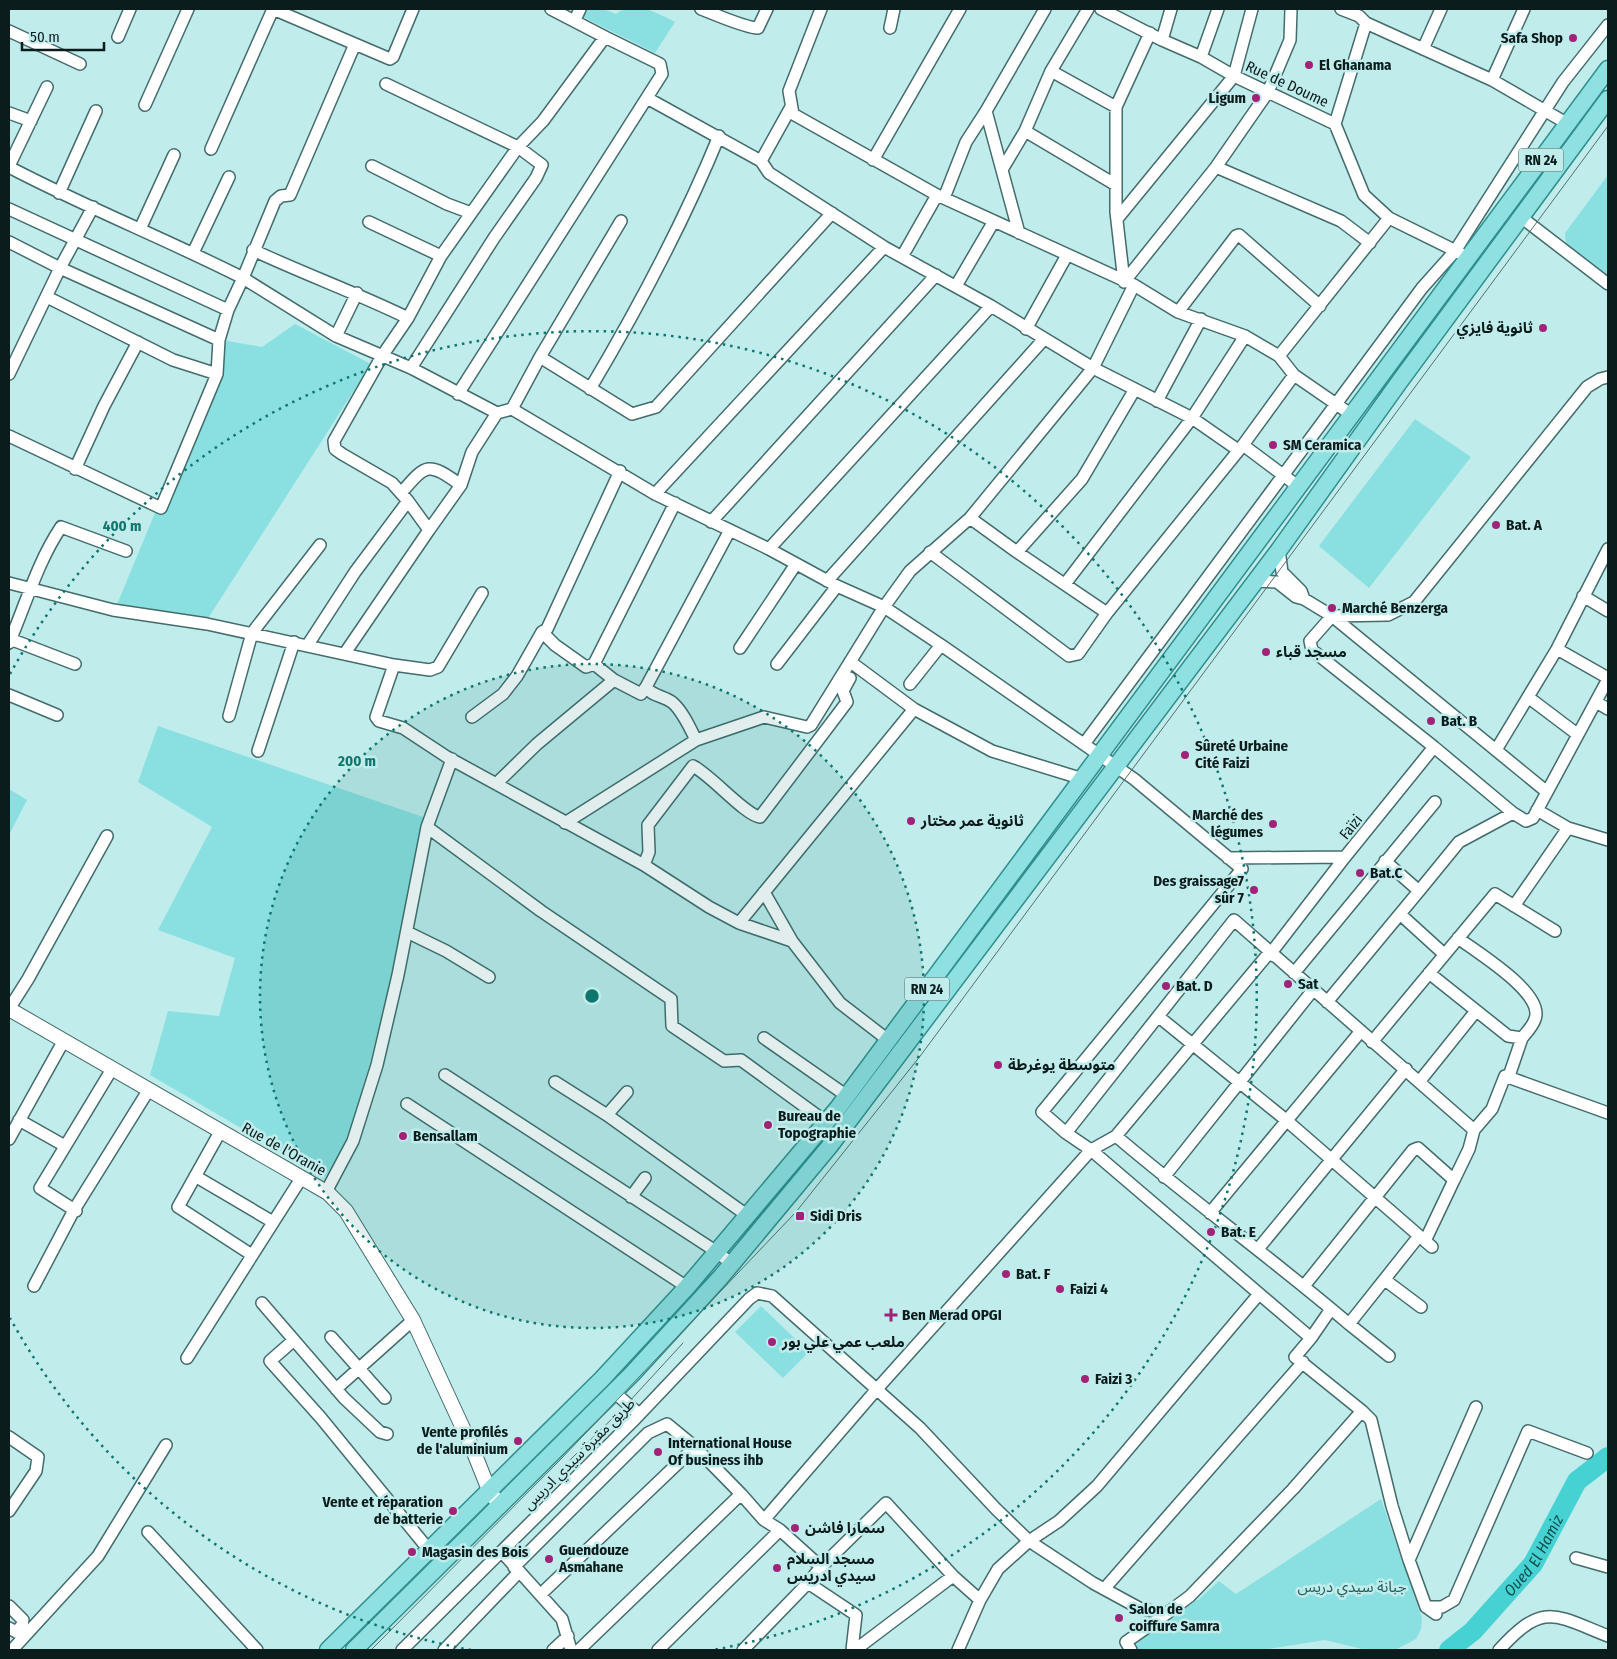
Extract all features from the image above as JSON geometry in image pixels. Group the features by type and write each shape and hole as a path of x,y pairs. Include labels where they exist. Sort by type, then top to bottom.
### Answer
{"main road":[{"name":"RN 24","path":"328,1650 602,1379 687,1287 826,1122 1299,487 1464,257 1608,70"},
{"name":"RN 24","path":"354,1650 614,1392 732,1264 829,1147 886,1074 1115,766 1279,550 1473,281 1608,100"},
{"path":"1473,281 1464,257 1489,260"}],"street":[{"path":"118,37 130,9"},
{"path":"145,105 188,9"},
{"path":"211,148 273,9 390,59 393,57 414,9"},
{"path":"458,394 662,74 662,67 551,9"},
{"path":"575,20 580,9"},
{"path":"701,9 740,22 749,28 758,28 767,9"},
{"path":"821,9 789,91 790,107 793,114 941,196 1129,284 1178,312 1245,336 1279,356 1294,375 1336,402 1352,415"},
{"path":"890,28 894,9"},
{"path":"873,160 960,9"},
{"path":"902,255 941,196 966,142 1045,9"},
{"path":"1003,168 1025,131 1052,71 1088,9"},
{"path":"1162,40 1171,9"},
{"path":"1201,57 1218,9"},
{"path":"1117,219 1234,76 1252,9"},
{"path":"644,865 649,852 648,825 693,766 704,772 743,807 760,817 847,702 843,691 854,665 884,607 910,571 970,518 1094,368 1129,284 1216,167 1268,92 1290,40 1291,9"},
{"path":"1340,9 1362,16 1423,49 1492,80 1568,124"},
{"path":"1423,49 1441,9"},
{"path":"1492,80 1524,9"},
{"name":"Rue de Doume","path":"1105,10 1162,40 1201,57 1234,76 1335,124 1364,195 1389,218 1464,257"},
{"path":"1335,124 1362,16"},
{"path":"1084,744 1282,474 1422,288 1464,257 1563,82 1608,25"},
{"path":"9,31 80,64"},
{"path":"1129,284 1117,219 1116,106 1150,34"},
{"path":"429,530 405,496 392,483 342,454 334,446 334,441 382,356 408,318 441,256 518,147 543,121 605,37"},
{"path":"9,436 75,469 161,508 217,374 220,340 228,310 253,250 275,201 281,196 290,195 355,44"},
{"path":"1052,71 1116,106"},
{"path":"386,84 518,147 542,165 536,178 494,238 411,368"},
{"path":"47,87 9,167 58,193 193,252 242,278 336,336 411,368 496,414"},
{"path":"647,98 719,136 761,161 769,173 884,247 902,255 991,306 1026,329 1094,368 1192,418 1241,447 1299,487"},
{"path":"761,161 790,107"},
{"path":"58,193 96,111"},
{"path":"986,111 1003,168 1019,233"},
{"path":"9,112 31,121"},
{"path":"1025,131 1116,185"},
{"path":"590,389 630,322 706,168 719,136"},
{"path":"140,229 174,155"},
{"path":"372,166 447,204 471,213"},
{"path":"1216,167 1341,221 1370,243"},
{"path":"193,252 229,177"},
{"path":"9,374 60,268 78,239 93,207"},
{"path":"9,209 78,239 228,310"},
{"path":"540,357 632,414 656,407 832,213"},
{"path":"1521,217 1608,284"},
{"path":"1279,356 1389,218"},
{"path":"345,653 460,485 472,452 496,414 512,409 540,357 621,221"},
{"path":"956,286 994,221"},
{"path":"369,222 441,256"},
{"path":"1178,312 1236,236 1239,235 1320,306"},
{"path":"9,242 60,268 220,340"},
{"path":"655,494 884,247"},
{"path":"253,250 292,268 357,293 408,318"},
{"path":"1026,329 1067,255"},
{"path":"711,522 936,275"},
{"path":"336,336 357,293"},
{"path":"47,297 173,360 217,374"},
{"path":"769,549 991,306"},
{"path":"1157,401 1201,319"},
{"path":"1065,584 1192,418 1245,336"},
{"path":"777,664 832,584 1044,339"},
{"path":"75,469 104,406 138,342"},
{"path":"930,552 1069,656 1078,654 1107,613 1241,447 1294,375"},
{"path":"1557,649 1608,678 1548,792 1533,818 1526,821 1513,813 1434,746 1312,650 1310,641 1312,636 1332,616 1353,614 1388,615 1414,602 1587,387 1600,379 1608,377"},
{"path":"1017,552 1082,478 1135,389"},
{"path":"512,409 620,471 655,494 769,549 832,584 884,607 1134,778 1242,870 1042,1112 1066,1133 1091,1150 1311,1338"},
{"path":"307,646 421,470 432,468 460,485"},
{"path":"472,717 503,694 542,632 547,629 620,471"},
{"path":"542,632 555,645 586,667 594,664 675,503"},
{"path":"970,518 1107,613"},
{"path":"76,664 10,641 29,588 61,527 126,551"},
{"path":"594,664 614,680 641,694 730,530"},
{"path":"229,716 252,633 320,545"},
{"path":"1496,750 1557,649 1608,549"},
{"path":"1279,550 1283,581 1296,597 1304,599 1332,616 1548,792"},
{"path":"740,648 796,564"},
{"path":"1254,581 1283,581"},
{"path":"9,583 113,610 207,624 394,665 430,670 438,667 482,593"},
{"path":"1583,596 1608,612"},
{"path":"1343,625 1353,614"},
{"path":"258,751 294,642"},
{"path":"910,684 941,645"},
{"path":"394,665 376,717 379,721 403,728 452,759 644,865 709,907 739,923 792,941"},
{"path":"854,665 914,709 992,752 1083,779"},
{"path":"565,823 696,740 764,718 807,727 811,725 854,665"},
{"path":"496,784 537,744 614,680"},
{"path":"646,687 648,691 671,701 678,708 696,740"},
{"path":"9,695 57,715"},
{"path":"1528,697 1578,734"},
{"path":"1596,702 1608,709"},
{"path":"739,923 914,709"},
{"name":"Faïzi","path":"1228,858 1345,858 1434,746"},
{"path":"326,1192 353,1141 377,1065 407,932 427,827 452,759"},
{"path":"1294,973 1435,802"},
{"path":"1537,810 1568,828 1608,840"},
{"path":"1327,1002 1459,842 1513,813"},
{"path":"427,827 541,911 671,999 672,1026 724,1061 740,1060 826,1122"},
{"path":"1514,906 1568,828"},
{"path":"9,1009 28,979 107,836"},
{"path":"764,1520 877,1388 1091,1150 1116,1136 1269,952 1271,953 1345,858"},
{"path":"1385,861 1419,891"},
{"path":"764,892 792,941 840,1003 888,1040"},
{"path":"1372,1042 1495,894 1555,931"},
{"path":"1400,914 1444,954"},
{"path":"1066,1133 1234,920 1474,1130"},
{"path":"407,932 446,951 489,977"},
{"path":"1458,938 1526,990 1536,1006 1536,1018 1522,1038 1509,1076"},
{"path":"1271,953 1312,990"},
{"path":"1429,973 1508,1036 1522,1038"},
{"path":"1164,1176 1312,990"},
{"name":"Rue de l'Oranie","path":"9,1009 63,1042 302,1177 326,1192 346,1212 413,1320 474,1450 489,1490 500,1506"},
{"path":"1419,1082 1476,1010"},
{"path":"1159,1017 1239,1080 1376,1197 1425,1242"},
{"path":"1210,1213 1361,1031"},
{"path":"764,1038 847,1096"},
{"path":"9,1138 63,1042"},
{"path":"75,1210 40,1188 112,1069"},
{"path":"1258,1249 1330,1158 1406,1069"},
{"path":"445,1075 717,1252 732,1264"},
{"path":"1349,1324 1384,1280 1425,1242 1469,1149 1474,1130 1492,1109 1505,1076 1608,1113"},
{"path":"554,1082 607,1115 748,1216"},
{"path":"34,1286 75,1210 148,1090"},
{"path":"607,1115 627,1092"},
{"path":"408,1104 687,1287"},
{"path":"19,1120 65,1146"},
{"path":"220,1132 178,1207 252,1255"},
{"path":"1116,1136 1389,1356"},
{"path":"1304,1286 1409,1154 1418,1148 1454,1180"},
{"path":"195,1176 273,1222"},
{"path":"187,1358 302,1177"},
{"path":"632,1197 645,1178"},
{"path":"1384,1280 1421,1308"},
{"name":"طريق مقبرة سيدي ادريس","path":"402,1650 637,1416 749,1298 757,1293 766,1293 779,1301 877,1388"},
{"path":"958,1650 980,1600 998,1568 1030,1541 1059,1521 1097,1486 1259,1294"},
{"path":"262,1303 336,1389 380,1432 387,1434"},
{"path":"1331,1309 1295,1357 1304,1362 1370,1420 1392,1506 1409,1560 1426,1607 1436,1614"},
{"path":"336,1389 413,1320"},
{"path":"330,1337 385,1398"},
{"path":"294,1340 270,1361 321,1418 429,1550"},
{"path":"1105,1588 1304,1362"},
{"path":"877,1388 920,1428 996,1509 1030,1541 1093,1583 1139,1608 1166,1614"},
{"path":"614,1392 637,1416 648,1434"},
{"path":"1409,1560 1476,1407"},
{"path":"1131,1650 1126,1642 1190,1596 1293,1489 1362,1411"},
{"path":"444,1650 516,1569 648,1434 667,1424 695,1447 764,1520 780,1530 821,1567"},
{"path":"1426,1607 1442,1607 1454,1600 1528,1431 1587,1453"},
{"path":"9,1437 38,1457 36,1471 9,1511"},
{"path":"12,1650 98,1556 166,1445"},
{"path":"541,1594 695,1447"},
{"path":"579,1650 741,1494"},
{"path":"743,1650 821,1567 886,1503 953,1576 980,1600"},
{"path":"658,1650 780,1530"},
{"path":"148,1532 257,1650"},
{"path":"502,1552 562,1618 571,1650"},
{"path":"1576,1558 1608,1567"},
{"path":"854,1650 953,1576"},
{"path":"808,1583 856,1615 854,1650"},
{"path":"9,1606 23,1620 22,1625 16,1632 9,1628"},
{"path":"1499,1650 1523,1626 1546,1617 1563,1618 1608,1636"},
{"path":"553,1650 568,1636"}],"green space":[{"path":"630,8 646,9 675,22 655,53 583,17 586,9 603,9 616,14"},
{"path":"1608,175 1608,276 1566,245 1565,233"},
{"path":"295,324 371,364 207,620 116,607 207,387 222,340 262,347"},
{"path":"1415,419 1471,457 1369,588 1319,546"},
{"path":"158,726 423,817 409,902 370,1063 346,1144 325,1177 150,1075 168,1011 219,1016 235,958 158,930 212,827 138,782"},
{"path":"9,789 27,800 9,835"},
{"name":"ملعب عمي علي بور","path":"761,1306 809,1352 783,1378 735,1332"},
{"name":"جبانة سيدي دريس","path":"1381,1499 1422,1618 1421,1629 1416,1639 1395,1650 1366,1650 1325,1640 1262,1650 1138,1650 1135,1640 1199,1599 1219,1581 1236,1594"}],"waterway":[{"name":"Oued El Hamiz","path":"1449,1650 1473,1631 1533,1564 1577,1481 1608,1457"}],"tram line":[{"path":"371,1650 561,1459 796,1212 921,1055 1608,126"},
{"path":"570,1460 626,1405 683,1343"}],"place":[{"name":"Safa Shop","path":"1573,38"},
{"name":"El Ghanama","path":"1309,65"},
{"name":"Ligum","path":"1256,98"},
{"name":"ثانوية فايزي","path":"1543,328"},
{"name":"SM Ceramica","path":"1273,445"},
{"name":"Bat. A","path":"1496,525"},
{"name":"Marché Benzerga","path":"1332,608"},
{"name":"مسجد قباء","path":"1266,652"},
{"name":"Bat. B","path":"1431,721"},
{"name":"Sûreté Urbaine Cité Faizi","path":"1185,755"},
{"name":"ثانوية عمر مختار","path":"911,821"},
{"name":"Marché des légumes","path":"1273,824"},
{"name":"Bat.C","path":"1360,873"},
{"name":"Des graissage7 sûr 7","path":"1254,890"},
{"name":"Sat","path":"1288,984"},
{"name":"Bat. D","path":"1166,986"},
{"name":"متوسطة يوغرطة","path":"998,1065"},
{"name":"Bureau de Topographie","path":"768,1125"},
{"name":"Bensallam","path":"403,1136"},
{"name":"Sidi Dris","path":"800,1216"},
{"name":"Bat. E","path":"1211,1232"},
{"name":"Bat. F","path":"1006,1274"},
{"name":"Faizi 4","path":"1060,1289"},
{"name":"Ben Merad OPGI","path":"891,1315"},
{"name":"ملعب عمي علي بور","path":"772,1342"},
{"name":"Faizi 3","path":"1085,1379"},
{"name":"Vente profilés de l'aluminium","path":"518,1441"},
{"name":"International House Of business ihb","path":"658,1452"},
{"name":"Vente et réparation de batterie","path":"453,1511"},
{"name":"سمارا فاشن","path":"795,1528"},
{"name":"Magasin des Bois","path":"412,1552"},
{"name":"Guendouze Asmahane","path":"549,1559"},
{"name":"مسجد السلام سيدي ادريس","path":"777,1568"},
{"name":"Salon de coiffure Samra","path":"1119,1618"}]}
